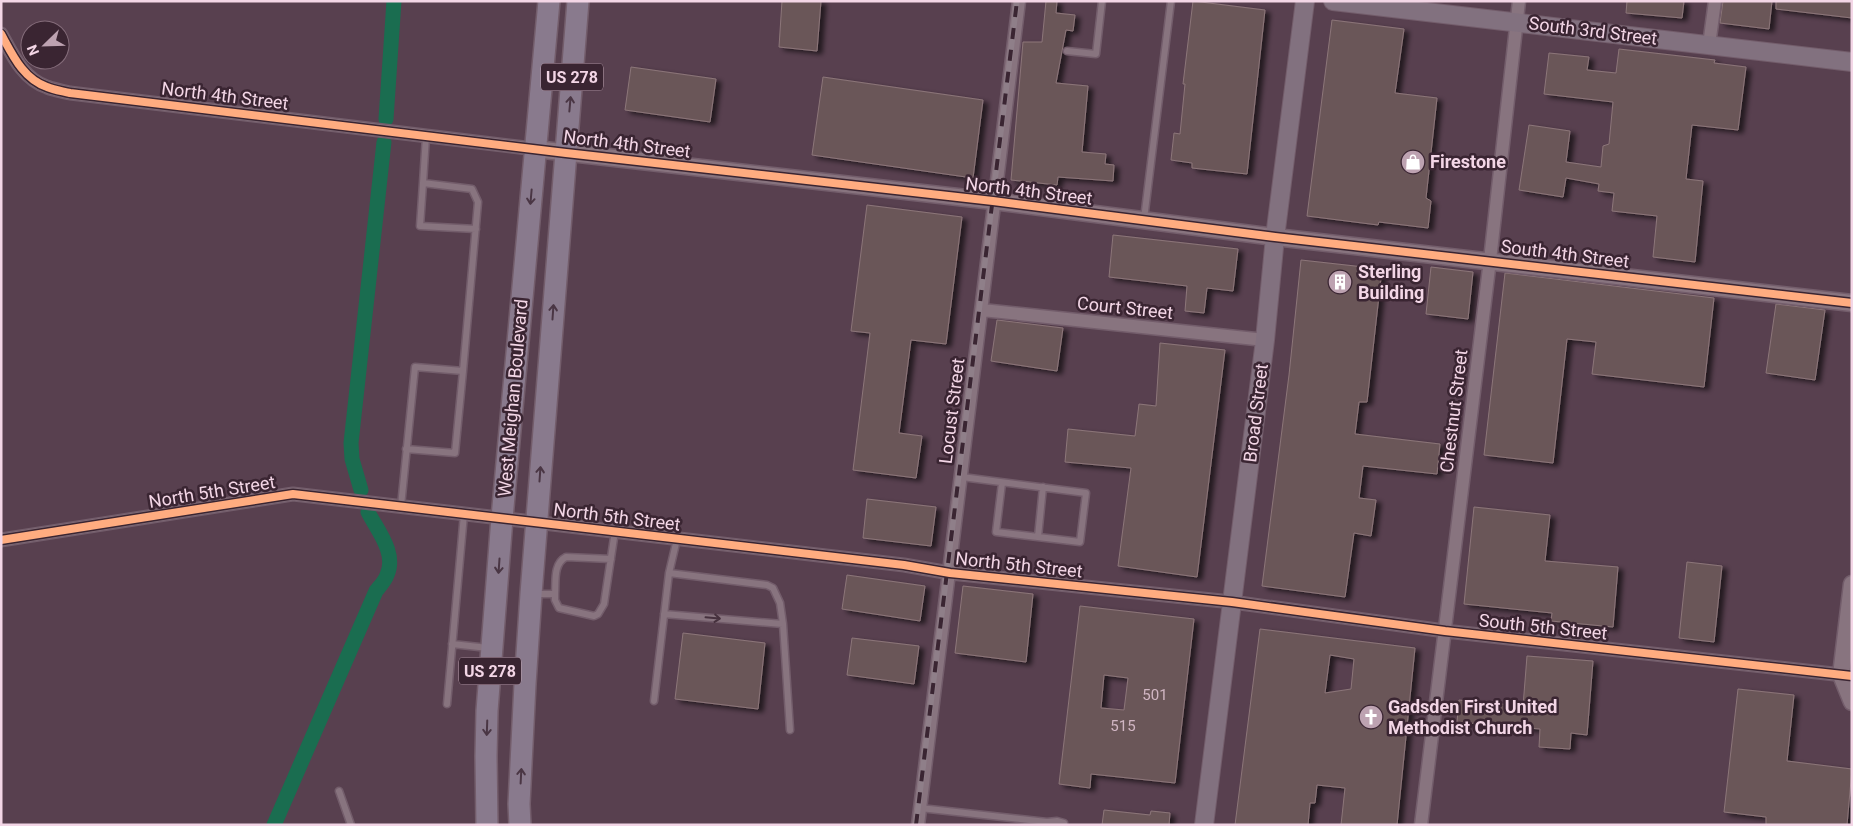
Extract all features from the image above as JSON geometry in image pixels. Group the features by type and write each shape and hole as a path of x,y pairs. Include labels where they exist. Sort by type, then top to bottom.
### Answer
{"highway":[{"name":"West Meighan Boulevard","path":"487,825 486,756 492,648 549,1"},
{"name":"West Meighan Boulevard","path":"520,825 524,702 536,522 578,1"}],"main road":[{"name":"Broad Street","path":"1204,825 1265,340 1275,236 1305,1"},
{"name":"South 3rd Street","path":"1334,1 1385,4 1516,22 1852,62"}],"street":[{"name":"Locust Street","path":"918,825 1019,1"},
{"name":"Chestnut Street","path":"1421,825 1490,260 1519,1"},
{"path":"1709,45 1715,1"},
{"name":"North 4th Street","path":"1,34 16,61 29,76 45,86 70,93 1275,236"},
{"name":"South 4th Street","path":"1275,236 1852,303"},
{"name":"Court Street","path":"982,310 1265,340"},
{"name":"North 5th Street","path":"1,540 293,494 904,565 950,573 1232,602"},
{"path":"1852,584 1846,675 1852,702"},
{"name":"South 5th Street","path":"1232,602 1445,631 1846,675"}],"lane":[{"path":"1067,51 1096,54 1102,1"},
{"path":"1144,220 1171,1"},
{"path":"426,136 420,226 476,229"},
{"path":"406,449 455,453 478,202 472,189 423,183"},
{"path":"401,506 415,368 463,371"},
{"path":"962,477 1086,492 1080,542 996,532 1002,483"},
{"path":"1038,537 1043,487"},
{"path":"447,704 464,513"},
{"path":"611,559 566,556 562,559 556,570 555,600 559,608 594,616 598,614 604,604 611,559 615,531"},
{"path":"654,701 669,573 677,539"},
{"path":"669,573 767,585 773,588 780,602 783,624 790,730"},
{"path":"531,594 555,594"},
{"path":"664,614 783,624"},
{"path":"452,644 492,648"},
{"path":"339,791 351,825"},
{"path":"920,808 1047,822 1064,822 1063,825"}],"building":[{"path":"782,1 821,1 817,51 779,47"},
{"path":"1046,1 1057,1 1056,13 1075,15 1073,31 1066,30 1056,83 1088,86 1082,152 1106,154 1105,164 1114,165 1113,181 1058,177 1057,185 1011,180 1023,42 1042,42"},
{"path":"1193,1 1265,10 1247,174 1192,168 1192,163 1171,160 1174,133 1180,134 1185,84 1183,84"},
{"path":"1627,1 1684,1 1682,18 1626,13"},
{"path":"1723,1 1772,1 1769,29 1720,23"},
{"path":"1776,1 1852,1 1852,18 1776,9"},
{"path":"1332,20 1404,29 1395,93 1437,98 1426,198 1431,201 1428,228 1379,222 1378,225 1307,216"},
{"path":"1619,49 1715,60 1714,63 1746,67 1738,130 1692,125 1686,179 1703,181 1695,262 1653,257 1657,216 1612,211 1614,193 1598,191 1599,184 1566,178 1563,197 1519,190 1529,125 1570,131 1566,162 1601,167 1603,146 1609,144 1613,102 1544,94 1549,53 1589,57 1587,70 1616,73"},
{"path":"631,67 716,79 710,122 625,110"},
{"path":"823,77 983,100 973,178 812,155"},
{"path":"867,205 962,217 946,344 911,340 899,433 922,436 916,478 853,470 870,333 851,331"},
{"path":"1113,235 1238,249 1233,291 1207,288 1204,313 1185,311 1187,286 1109,277"},
{"path":"1301,260 1382,269 1367,402 1359,402 1355,434 1440,444 1437,474 1363,466 1359,498 1376,500 1371,536 1354,533 1345,597 1262,586 1289,375"},
{"path":"1431,267 1473,272 1468,319 1426,314"},
{"path":"1505,273 1714,298 1704,387 1592,374 1596,342 1567,339 1553,463 1484,455"},
{"path":"1776,304 1825,310 1815,380 1766,373"},
{"path":"997,320 1063,328 1057,371 991,361"},
{"path":"1160,343 1225,350 1197,577 1118,566 1131,468 1065,462 1068,429 1135,436 1139,404 1156,406"},
{"path":"867,499 936,507 931,546 863,538"},
{"path":"1474,507 1550,515 1545,561 1618,567 1613,627 1551,621 1552,613 1464,604"},
{"path":"1687,562 1722,566 1714,642 1679,638"},
{"path":"847,575 925,586 920,621 842,609"},
{"path":"963,586 1033,594 1026,662 955,653"},
{"path":"1080,606 1194,619 1175,783 1091,774 1090,788 1059,784","holes":["1104,675 1128,678 1124,710 1101,708"]},
{"path":"1260,629 1415,648 1397,825 1341,825 1345,788 1317,785 1315,803 1310,803 1308,825 1235,825","holes":["1330,655 1354,659 1351,689 1325,693"]},
{"path":"683,633 765,643 758,709 675,699"},
{"path":"852,638 919,646 914,684 847,675"},
{"path":"1527,656 1593,661 1587,735 1571,733 1570,749 1539,747 1540,729 1457,722 1459,700 1523,706"},
{"path":"1738,689 1794,695 1787,761 1852,769 1847,825 1766,825 1766,817 1724,812"},
{"path":"1104,810 1150,815 1151,811 1170,813 1169,825 1102,825"}],"waterway":[{"path":"386,119 394,1"},
{"path":"361,490 352,459 351,443 384,142"},
{"path":"274,825 376,591 387,575 390,558 388,550 368,512"}],"railway":[{"path":"916,825 1017,1"}],"cycle path":[{"path":"1,34 19,65 31,78 50,88 70,93 566,153 993,201 1275,237 1852,303"},
{"path":"1,540 293,494 904,565 950,573 1232,602 1445,631 1852,676"}],"place":[{"name":"Firestone","path":"1413,162"},
{"name":"Sterling Building","path":"1340,282"},
{"name":"Gadsden First United Methodist Church","path":"1371,717"}]}
